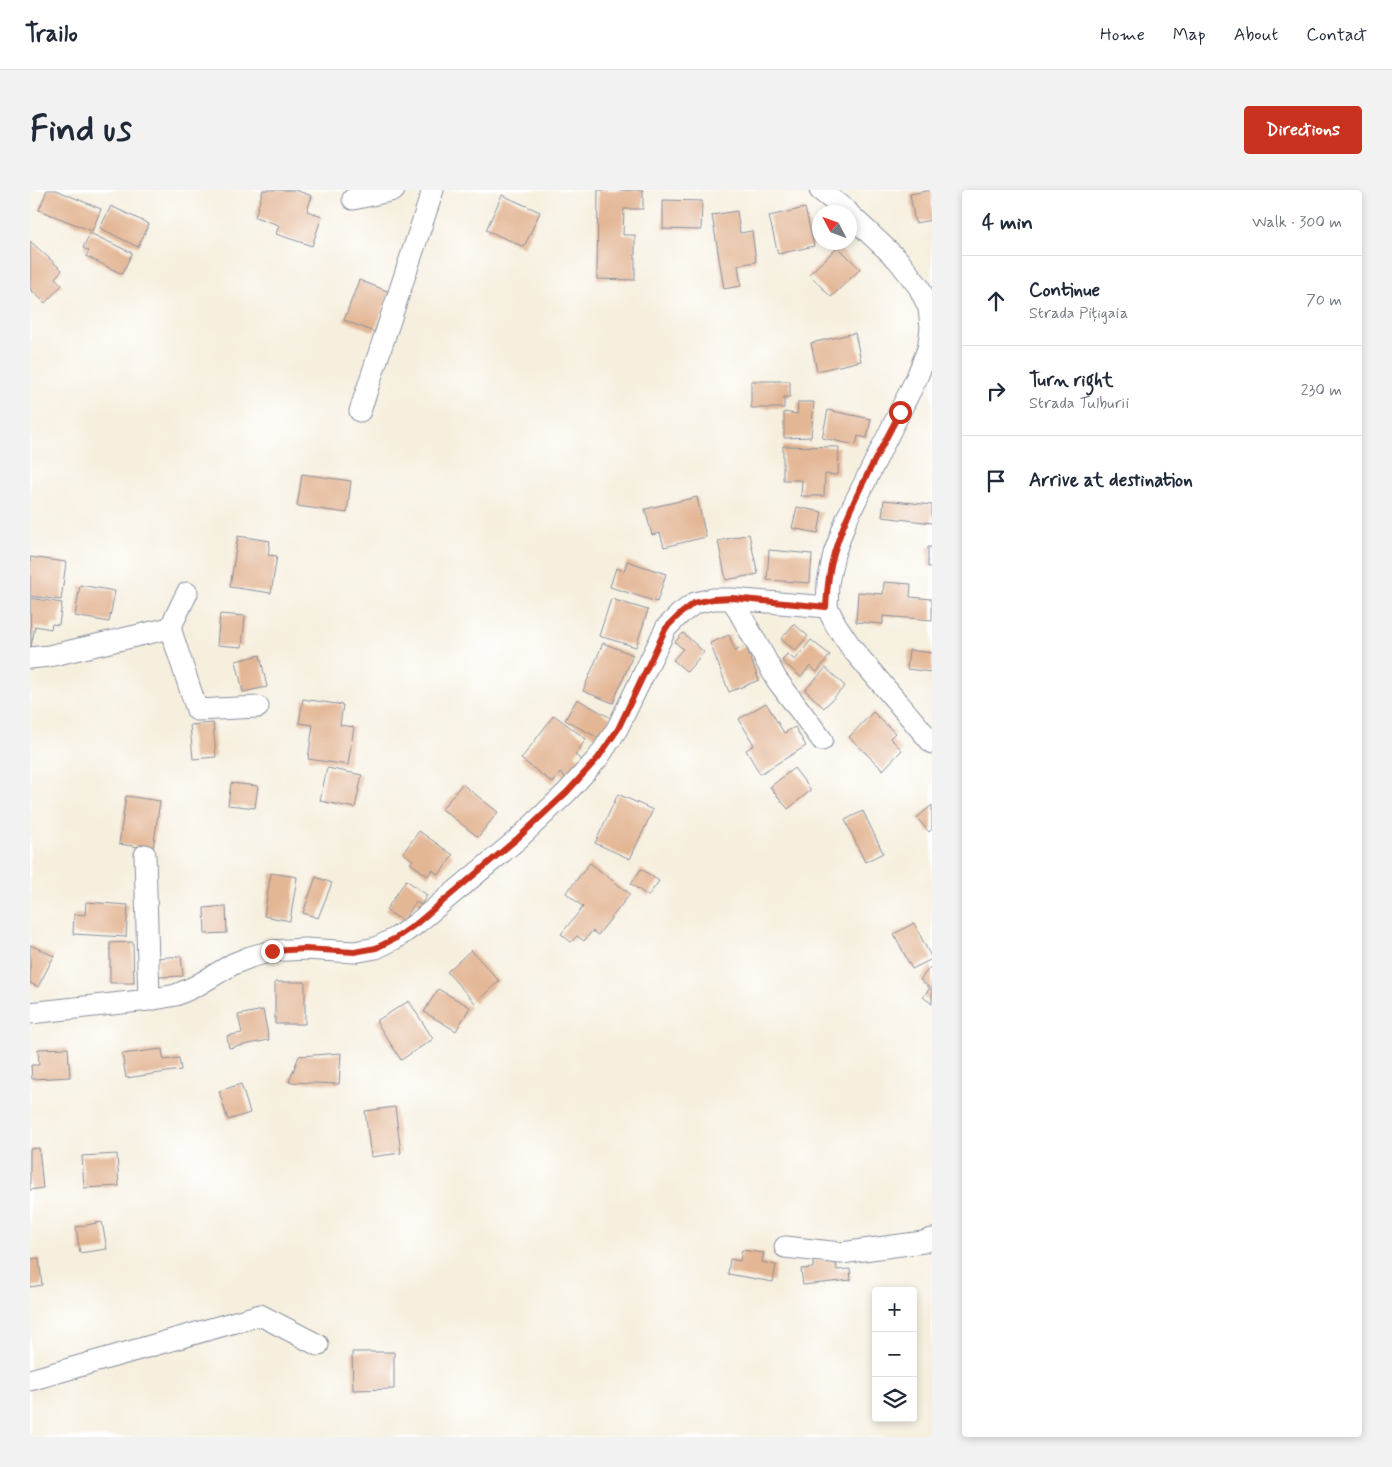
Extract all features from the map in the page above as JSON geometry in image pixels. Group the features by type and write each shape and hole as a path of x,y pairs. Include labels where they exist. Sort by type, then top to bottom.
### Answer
{"street":[{"path":"353,199 394,190"},
{"path":"360,411 433,190"},
{"path":"820,190 839,205"},
{"path":"857,221 898,260 919,287 928,308 932,328 928,349 917,377 847,518 834,554 828,583 826,607 853,650 932,743"},
{"path":"187,593 170,628 197,710 258,707"},
{"path":"30,1014 176,995 196,986 233,964 272,951 305,949 354,952 376,948 396,938 416,924 518,838 567,792 598,758 618,729 666,628 694,603 732,598 826,607"},
{"path":"732,598 777,680 822,740"},
{"path":"30,658 49,656 170,628"},
{"path":"145,855 149,1000"},
{"path":"785,1247 841,1253 923,1242 932,1239"},
{"path":"30,1380 260,1315 318,1345"}],"building":[{"path":"47,190 56,190 101,209 92,231 39,210"},
{"path":"263,190 295,190 312,196 307,211 322,216 312,246 276,234 279,225 255,217"},
{"path":"598,190 643,190 643,209 624,209 623,235 635,235 635,280 597,279"},
{"path":"932,190 932,220 915,223 910,194"},
{"path":"502,195 540,212 524,247 486,230"},
{"path":"663,200 702,201 701,230 663,229"},
{"path":"111,206 149,224 138,247 100,228"},
{"path":"805,208 812,238 812,246 778,254 769,216"},
{"path":"737,211 740,233 752,231 756,262 738,265 741,286 724,289 712,215"},
{"path":"90,233 132,253 122,274 86,256 89,251 83,248"},
{"path":"30,241 62,270 55,278 62,285 45,303 30,289"},
{"path":"835,250 841,250 860,269 831,297 809,274"},
{"path":"359,280 390,292 374,332 344,320"},
{"path":"855,333 861,361 817,371 811,343"},
{"path":"751,381 790,381 790,397 784,397 784,408 751,408"},
{"path":"798,402 814,402 811,437 784,438 784,412 797,414"},
{"path":"828,410 871,419 867,438 858,436 856,445 822,438"},
{"path":"783,446 839,447 838,475 825,474 824,496 801,496 802,480 783,480"},
{"path":"302,474 351,481 347,513 297,506"},
{"path":"697,497 706,537 664,547 660,533 652,535 645,509"},
{"path":"884,500 932,505 932,523 882,517"},
{"path":"797,507 822,512 818,533 792,528"},
{"path":"749,534 758,574 726,580 718,541"},
{"path":"238,536 270,541 268,555 277,556 271,593 230,587"},
{"path":"928,547 932,547 932,567 928,567"},
{"path":"769,550 812,554 810,583 767,580"},
{"path":"30,557 66,562 61,600 30,596"},
{"path":"627,561 666,574 657,602 610,587 616,568 624,571"},
{"path":"884,582 911,584 910,597 932,599 932,620 883,616 883,624 856,622 858,592 883,594"},
{"path":"80,585 115,591 109,622 75,616"},
{"path":"30,598 62,603 59,625 52,624 51,629 35,626 31,647"},
{"path":"611,599 648,610 636,647 599,636"},
{"path":"220,614 245,616 242,647 217,645"},
{"path":"794,624 808,636 795,651 781,639"},
{"path":"683,633 704,652 687,672 673,660 683,649 675,642"},
{"path":"729,635 735,651 746,646 759,680 729,692 710,643"},
{"path":"811,640 830,655 817,672 810,666 801,677 782,661 787,654 795,660"},
{"path":"603,643 633,655 613,703 583,691"},
{"path":"909,650 932,653 932,672 907,669"},
{"path":"260,655 267,687 243,692 236,661"},
{"path":"826,668 845,686 824,708 805,690"},
{"path":"303,699 343,705 340,725 354,727 348,765 308,759 313,725 299,723"},
{"path":"577,699 611,718 600,739 565,720"},
{"path":"766,703 784,733 795,727 806,746 760,774 746,750 754,745 739,719"},
{"path":"873,712 895,733 890,738 902,750 883,770 849,737"},
{"path":"554,715 586,739 575,755 582,760 568,779 560,773 553,783 521,759"},
{"path":"213,723 216,757 193,759 190,725"},
{"path":"327,768 362,775 355,808 320,801"},
{"path":"794,768 811,790 788,809 770,787"},
{"path":"231,783 258,786 255,808 228,805"},
{"path":"462,784 498,812 478,837 442,809"},
{"path":"618,794 653,810 630,859 595,843"},
{"path":"126,796 160,801 153,849 119,844"},
{"path":"932,805 932,829 929,832 917,818"},
{"path":"863,811 883,853 865,862 845,820"},
{"path":"419,831 453,855 439,875 432,870 428,876 410,863 413,860 403,853"},
{"path":"590,863 630,894 598,935 592,931 584,941 577,936 571,942 561,934 583,907 566,893"},
{"path":"641,869 659,881 648,896 631,884"},
{"path":"271,873 297,877 290,921 264,916"},
{"path":"316,877 332,883 318,918 303,913"},
{"path":"406,880 427,895 421,905 416,902 403,921 386,910"},
{"path":"86,902 128,905 126,937 73,934 74,914 85,915"},
{"path":"226,906 227,933 205,934 204,908"},
{"path":"914,923 932,959 912,969 894,934"},
{"path":"133,942 134,983 110,983 110,943"},
{"path":"30,945 54,956 38,987 30,983"},
{"path":"471,950 499,981 475,1003 447,972"},
{"path":"181,956 183,976 158,977 157,958"},
{"path":"930,967 932,968 932,1004 923,997 930,988 920,980"},
{"path":"275,982 305,982 305,1024 275,1024"},
{"path":"438,989 470,1007 456,1031 424,1012"},
{"path":"409,1001 433,1039 401,1060 376,1021"},
{"path":"263,1010 269,1040 229,1048 227,1036 242,1033 238,1015"},
{"path":"68,1048 70,1077 32,1079 31,1065 39,1065 38,1049"},
{"path":"162,1049 164,1060 179,1058 181,1070 126,1078 122,1054"},
{"path":"341,1053 339,1084 289,1082 299,1056"},
{"path":"241,1084 250,1113 228,1120 219,1091"},
{"path":"395,1107 401,1153 371,1157 365,1111"},
{"path":"39,1148 43,1188 30,1190 30,1149"},
{"path":"117,1154 119,1186 84,1188 82,1156"},
{"path":"102,1222 107,1249 80,1253 76,1227"},
{"path":"742,1250 764,1253 762,1262 776,1265 773,1282 728,1274 730,1259 740,1261"},
{"path":"39,1258 42,1285 30,1287 30,1259"},
{"path":"836,1259 837,1270 850,1269 851,1280 803,1285 801,1269 813,1268 813,1261"},
{"path":"352,1352 394,1352 394,1389 353,1390"}],"route":[{"path":"272,951 305,949 354,952 376,948 396,938 416,924 518,838 567,792 598,758 618,729 666,628 694,603 732,598 826,607 828,583 834,554 847,518 900,412"}]}
